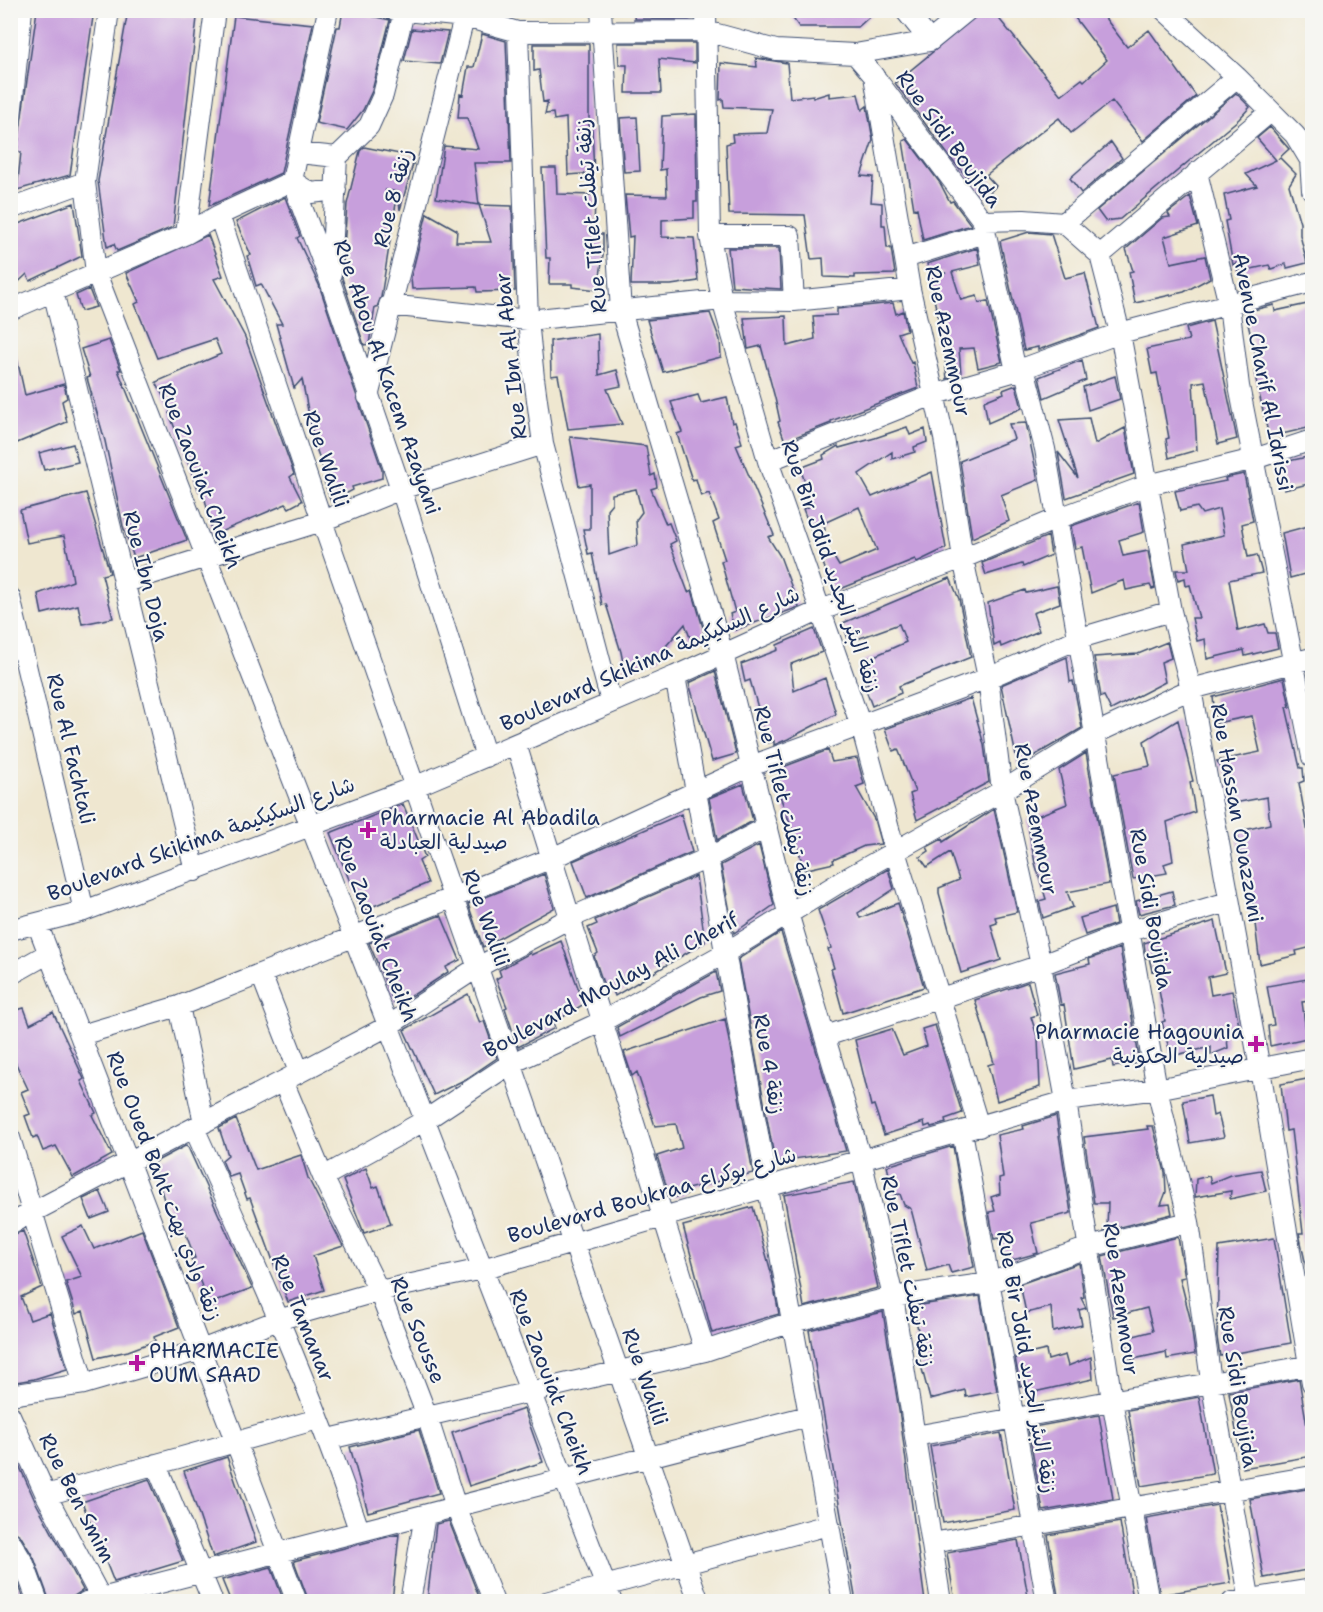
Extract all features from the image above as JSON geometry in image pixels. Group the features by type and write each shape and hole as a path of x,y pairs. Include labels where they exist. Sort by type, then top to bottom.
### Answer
{"street":[{"path":"11,125 22,10"},
{"path":"10,209 85,182 110,10"},
{"path":"186,234 215,10"},
{"path":"292,181 328,10"},
{"name":"Rue Bir Jdid زنقة البئر الجديد","path":"706,10 710,236 722,300 768,461 861,726 895,851 940,998 971,1129 989,1283 1031,1526 1047,1602"},
{"path":"905,10 930,41"},
{"path":"330,281 337,157 369,126 383,95 399,11 465,14 518,32 602,20 706,31 776,50 855,54 930,41 968,10"},
{"path":"1164,10 1237,77 1295,135 1310,160 1312,190"},
{"name":"Rue 8 زنقة","path":"368,397 465,14"},
{"name":"Rue Tiflet زنقة تيفلت","path":"602,20 621,311 723,654 788,913 861,1160 893,1298 941,1602"},
{"name":"Rue Ibn Al Abar","path":"518,32 528,320 543,444 611,702"},
{"path":"855,54 874,76"},
{"name":"Rue Sidi Boujida","path":"874,76 984,227 1020,369 1036,408 1059,518 1157,1089 1189,1222 1211,1382 1230,1490 1243,1601"},
{"name":"Rue Azemmour","path":"874,76 910,289 944,438 963,558 988,678 1002,791 1041,965 1066,1101 1112,1400 1149,1602"},
{"path":"1064,223 1237,77"},
{"path":"905,258 984,227 1024,220 1064,223 1100,255 1270,112"},
{"path":"299,153 337,157"},
{"name":"Avenue Charif Al Idrissi","path":"1197,172 1229,305 1239,386 1254,459 1304,660 1312,757"},
{"path":"292,181 311,193 336,190"},
{"path":"10,310 186,234 219,215 292,181"},
{"name":"Rue Abou Al Kacem Azayani","path":"292,181 330,281 401,489 486,757"},
{"name":"Rue Zaouiat Cheikh","path":"85,182 96,273 608,1593"},
{"name":"Rue Walili","path":"219,215 414,787 699,1602"},
{"path":"710,236 790,236 794,301"},
{"name":"Rue Hassan Ouazzani","path":"1100,255 1120,333 1171,611 1191,689 1260,1069 1311,1371"},
{"path":"768,461 933,394 1020,369 1120,333 1312,282"},
{"path":"390,305 528,320 722,300 794,301 910,289"},
{"name":"Rue Ibn Doja","path":"53,291 195,871"},
{"name":"Boulevard Skikima شارع السكيكيمة","path":"10,930 84,911 414,787 675,676 821,610 963,558 1059,518 1148,485 1254,459 1312,440"},
{"path":"123,583 322,521 401,489 543,444"},
{"name":"Rue Al Fachtali","path":"10,597 84,911"},
{"path":"81,1035 179,1006 552,858 751,766 988,678 1080,638 1171,611"},
{"name":"Boulevard Moulay Ali Cherif","path":"323,1177 424,1121 510,1064 603,1021 725,953 788,913 1002,791 1096,734 1191,689 1304,660"},
{"name":"Rue 4 زنقة","path":"675,676 843,1602"},
{"path":"516,744 705,1351"},
{"path":"10,1224 388,1026 478,967 570,918 708,858 767,827"},
{"path":"826,1036 1041,965 1130,931 1228,902"},
{"name":"Rue Oued Baht زنقة وادي بهت","path":"38,923 297,1602"},
{"path":"10,975 49,953"},
{"name":"Rue Sousse","path":"261,974 323,1177 379,1291 427,1416 456,1507 494,1602"},
{"name":"Rue Tamanar","path":"179,1006 199,1125 280,1319 318,1419 329,1439 359,1530"},
{"name":"Boulevard Boukraa شارع بوكراع","path":"10,1395 84,1384 201,1350 280,1319 379,1291 482,1269 1066,1101 1157,1089 1312,1058"},
{"path":"10,1138 84,1384"},
{"path":"329,1439 705,1351 792,1322 893,1298 989,1283 1089,1247 1189,1222"},
{"path":"915,1436 1211,1382 1311,1371"},
{"name":"Rue Ben Smim","path":"10,1415 97,1600"},
{"path":"97,1600 359,1530 808,1416"},
{"path":"46,1495 318,1419"},
{"path":"156,1464 213,1602"},
{"path":"932,1543 1312,1476"},
{"path":"410,1602 425,1515"},
{"path":"546,1602 608,1593 685,1563 828,1525"},
{"path":"10,1540 24,1564 38,1602"},
{"path":"1243,1601 1312,1589"}],"building":[{"path":"37,10 94,10 70,175 17,190 21,152 17,151"},
{"path":"128,10 197,18 173,227 117,251 114,244 107,247 98,181"},
{"path":"343,10 390,20 372,91 363,110 347,130 316,123 337,27 340,27"},
{"path":"635,10 689,10 689,19 634,19"},
{"path":"787,10 877,10 858,27 799,27"},
{"path":"984,10 992,10 1061,95 1082,79 1084,81 1107,60 1069,10 1099,10 1127,47 1149,30 1196,96 1143,141 1112,101 1071,133 1059,118 986,175 996,186 985,197 952,160 895,83"},
{"path":"234,16 313,24 281,173 209,206"},
{"path":"412,29 448,32 440,64 404,61"},
{"path":"482,34 506,41 511,163 474,163 479,205 436,198 444,146 478,149 467,118 458,118 460,94 463,95 468,67 474,67"},
{"path":"618,43 695,43 695,63 659,59 661,93 626,93 627,65 619,65"},
{"path":"534,44 589,44 589,130 592,130 594,173 568,175 566,118 554,120 553,113 545,114 548,101 543,102 539,70 534,71"},
{"path":"756,58 787,63 790,98 813,95 813,98 829,93 829,97 858,94 862,110 867,106 873,140 861,176 873,177 871,202 882,203 882,225 885,225 887,248 891,248 895,274 855,275 855,278 824,277 823,258 811,259 805,215 729,214 726,144 733,142 732,134 767,133 772,109 724,107 723,99 720,100 721,63 757,67"},
{"path":"1236,93 1250,107 1239,119 1120,219 1105,221 1097,210"},
{"path":"696,114 697,202 694,202 694,218 662,220 662,237 694,238 698,281 671,285 631,285 633,236 629,237 625,195 667,196 666,169 660,170 662,116"},
{"path":"637,117 640,171 624,172 620,118"},
{"path":"1270,127 1289,149 1278,159 1280,158 1296,174 1289,185 1300,223 1300,235 1307,263 1287,268 1286,264 1271,269 1269,265 1238,272 1236,263 1233,265 1225,221 1229,220 1224,195 1257,186 1246,174 1276,160 1257,138"},
{"path":"907,139 940,183 950,202 953,201 971,225 923,240 917,208 914,209 903,141"},
{"path":"1111,142 1122,158 1081,193 1070,178"},
{"path":"364,147 415,157 400,210 398,192 385,190 397,197 381,297 375,307 369,344 364,345 342,278 347,204 360,151"},
{"path":"542,168 556,168 557,194 595,195 594,234 603,234 603,255 598,290 572,287 572,284 549,284 550,258 546,258"},
{"path":"1190,196 1198,226 1164,237 1171,263 1205,256 1210,278 1184,292 1135,303 1129,272 1133,271 1126,249 1162,218 1170,217 1168,213"},
{"path":"285,197 300,236 297,238 319,285 382,470 382,478 352,487 353,490 331,502 323,478 326,477 314,442 302,379 294,388 276,324 282,324 261,284 256,286 247,256 251,255 236,222"},
{"path":"74,203 82,256 30,281 27,274 10,290 10,227"},
{"path":"479,205 512,206 515,291 477,292 476,287 412,289 411,277 427,213 457,230 456,242 491,242"},
{"path":"1029,232 1051,234 1065,278 1085,273 1099,328 1038,350 1038,347 1024,350 1000,241"},
{"path":"208,235 223,276 214,279 245,337 294,474 290,477 302,501 289,508 286,504 213,535 203,490 199,491 169,413 171,412 156,382 221,354 215,339 157,358 135,304 139,302 126,273"},
{"path":"728,248 779,248 781,289 732,286"},
{"path":"977,248 980,265 952,272 961,300 977,296 979,303 988,301 1002,362 978,368 974,348 959,349 961,374 947,379 944,347 930,279 946,273 929,273 927,264"},
{"path":"89,289 96,307 81,311 76,295"},
{"path":"893,303 896,314 903,311 907,330 898,333 911,363 913,362 918,388 785,441 778,422 780,421 775,398 761,346 748,349 744,318 786,316 787,346 815,339 813,316 837,315 837,309"},
{"path":"1312,303 1312,427 1269,437 1254,371 1259,369 1245,312 1274,305 1275,311"},
{"path":"710,313 720,340 721,357 663,372 647,320"},
{"path":"1212,321 1237,439 1218,444 1205,381 1193,383 1197,450 1169,458 1166,439 1169,438 1157,373 1152,374 1147,349 1189,340 1186,328"},
{"path":"598,334 599,375 617,370 621,386 607,389 622,424 568,429 558,375 551,376 550,341"},
{"path":"109,340 121,370 118,370 187,540 134,558 123,526 105,441 87,378 90,377 81,349"},
{"path":"10,354 16,354 25,395 64,384 67,398 62,401 67,422 10,446"},
{"path":"1082,360 1086,380 1044,398 1039,377"},
{"path":"1115,376 1120,399 1088,410 1083,387"},
{"path":"1016,385 1022,408 988,423 984,401"},
{"path":"698,395 701,403 727,397 732,423 735,422 742,443 736,445 774,535 768,537 780,556 799,607 735,630 730,614 735,612 721,561 725,560 713,523 719,520 709,493 701,496 696,479 692,480 677,434 682,432 671,402"},
{"path":"1089,418 1095,444 1125,428 1134,474 1066,498 1058,452 1078,478 1059,420"},
{"path":"1026,423 1038,480 1001,495 1009,521 972,538 960,461 1014,439 1009,424"},
{"path":"907,427 910,435 925,429 927,442 914,447 915,452 892,459 892,452 859,474 872,497 932,472 946,548 917,562 915,559 833,592 822,560 833,556 839,566 877,550 859,507 824,523 825,530 812,532 803,509 813,505 800,468 824,459 823,455 838,446 839,448"},
{"path":"570,437 646,446 651,476 655,474 657,487 651,489 676,541 670,544 688,592 692,590 706,638 692,643 685,624 660,653 661,658 625,673 606,604 602,605 592,553 588,554 583,529 590,529 590,484 579,486","holes":["636,489 642,512 636,520 638,545 609,555 607,509 612,503 612,494"]},
{"path":"73,444 78,462 44,470 39,453"},
{"path":"1312,456 1312,483 1284,490 1279,463"},
{"path":"1244,474 1253,521 1242,524 1248,557 1257,555 1262,573 1229,580 1238,631 1265,624 1268,633 1275,633 1278,648 1245,656 1244,650 1207,659 1205,639 1197,641 1192,618 1199,618 1190,585 1186,586 1185,578 1178,580 1176,570 1189,570 1184,544 1224,535 1219,509 1202,514 1197,507 1180,511 1175,491 1226,481 1225,478"},
{"path":"86,493 110,573 102,575 113,618 82,624 78,605 42,614 38,594 73,581 71,569 64,536 27,543 20,510"},
{"path":"1139,502 1144,532 1119,540 1123,556 1148,551 1155,588 1152,589 1150,585 1126,590 1124,580 1091,593 1082,547 1075,549 1071,526"},
{"path":"1312,525 1312,572 1290,578 1282,533"},
{"path":"1048,536 1051,555 1023,567 1022,564 986,575 982,563"},
{"path":"950,578 959,599 971,657 899,686 901,693 872,706 864,685 868,683 861,662 906,642 899,624 849,642 843,623"},
{"path":"1057,586 1060,603 1033,613 1039,631 1001,647 1000,643 994,646 988,603 1025,590 1026,593"},
{"path":"814,629 822,652 791,664 794,691 825,678 836,714 774,745 774,741 768,743 750,680 745,682 741,664 778,650 777,645"},
{"path":"1167,642 1171,658 1161,662 1165,682 1111,710 1104,696 1101,697 1094,657 1138,654"},
{"path":"1067,657 1070,682 1073,681 1082,728 1018,765 1001,685"},
{"path":"715,671 736,754 712,761 689,683"},
{"path":"1284,678 1290,707 1286,707 1300,768 1303,768 1304,781 1299,783 1312,856 1312,947 1296,951 1297,955 1260,964 1252,899 1250,900 1236,832 1270,824 1267,797 1229,804 1224,786 1231,784 1217,761 1260,752 1252,716 1216,723 1213,697"},
{"path":"971,698 984,745 989,782 917,820 910,794 915,792 898,749 893,751 885,729"},
{"path":"1178,720 1193,781 1190,782 1195,812 1167,822 1173,861 1164,864 1167,873 1133,879 1114,774 1150,766 1144,741"},
{"path":"828,750 832,762 857,758 864,784 856,787 874,819 881,844 864,846 833,860 834,863 803,870 798,845 780,796 782,795 778,769"},
{"path":"1086,753 1109,884 1067,892 1073,907 1043,918 1039,901 1046,899 1035,863 1027,820 1067,804 1059,770"},
{"path":"743,784 753,821 717,840 709,798"},
{"path":"403,804 425,857 419,861 428,883 362,911 330,833"},
{"path":"994,809 1017,912 995,917 997,923 991,925 1001,960 961,973 939,893 939,888 959,880 950,852 927,867 920,857 929,851 927,847 942,839 943,842"},
{"path":"681,814 692,852 587,898 573,861"},
{"path":"759,845 774,905 734,933 721,865"},
{"path":"888,869 894,889 858,913 860,918 898,903 924,987 843,1013 831,969 834,968 828,949 831,948 818,910"},
{"path":"544,874 554,908 483,947 468,904"},
{"path":"696,876 705,942 615,996 612,988 606,992 594,956 598,953 588,928 597,924 595,920"},
{"path":"1172,891 1175,905 1139,914 1136,901"},
{"path":"1113,908 1116,924 1085,935 1080,918"},
{"path":"441,915 460,960 446,967 448,972 413,995 394,1003 369,943"},
{"path":"1215,921 1226,973 1208,977 1211,995 1232,991 1239,1025 1226,1029 1228,1048 1211,1055 1211,1047 1171,1056 1162,1022 1165,1021 1155,970 1152,971 1149,957 1146,958 1144,943"},
{"path":"781,932 846,1151 775,1162 738,959"},
{"path":"561,941 584,1004 553,1023 555,1028 518,1047 505,1008 507,1007 496,979 501,976 499,970 530,953 531,955"},
{"path":"1120,948 1140,1063 1113,1067 1112,1060 1074,1069 1064,1004 1061,1005 1055,973 1090,964 1089,959"},
{"path":"716,972 720,991 701,997 620,1037 617,1027"},
{"path":"1307,979 1310,1001 1302,1002 1307,1038 1270,1046 1268,1026 1274,1025 1267,986"},
{"path":"1028,982 1037,1015 1031,1017 1038,1039 1040,1087 997,1101 988,1065 994,1063 975,1000"},
{"path":"468,994 480,1023 484,1021 497,1058 466,1079 434,1095 404,1030"},
{"path":"24,1008 30,1024 53,1012 84,1079 81,1081 96,1113 92,1115 112,1155 73,1177 56,1146 43,1151 37,1136 33,1138 25,1116 30,1114 21,1092 28,1089 10,1051 10,1012"},
{"path":"725,1019 753,1173 687,1189 688,1194 670,1198 657,1156 682,1148 676,1124 655,1126 637,1072 632,1076 624,1052"},
{"path":"935,1025 962,1113 945,1119 946,1123 925,1127 924,1122 884,1135 874,1105 871,1106 855,1040 892,1029 903,1055 927,1046 922,1029"},
{"path":"1312,1078 1312,1270 1307,1271 1299,1233 1303,1233 1291,1130 1286,1131 1281,1084"},
{"path":"1210,1096 1213,1116 1218,1114 1224,1137 1190,1143 1183,1101"},
{"path":"1056,1116 1071,1213 1031,1223 1038,1253 1005,1262 999,1238 994,1239 989,1212 995,1211 991,1197 1000,1194 999,1178 1003,1177 997,1135 1024,1129 1023,1126"},
{"path":"236,1119 256,1170 301,1155 308,1178 343,1246 313,1256 324,1290 288,1302 250,1198 247,1199 238,1174 229,1177 222,1160 228,1155 219,1128"},
{"path":"1147,1126 1153,1126 1165,1172 1166,1192 1161,1205 1170,1204 1172,1214 1104,1231 1104,1228 1107,1228 1108,1203 1094,1203 1084,1137 1148,1129"},
{"path":"187,1145 252,1288 209,1304 191,1259 195,1258 183,1227 177,1230 164,1200 153,1163"},
{"path":"953,1146 974,1267 951,1273 948,1265 927,1271 911,1209 904,1205 900,1194 894,1195 887,1166"},
{"path":"366,1168 373,1188 378,1186 391,1224 364,1233 343,1180"},
{"path":"1261,1170 1266,1191 1230,1199 1231,1191 1195,1197 1196,1179 1209,1176 1211,1183 1230,1175"},
{"path":"854,1182 878,1288 804,1307 784,1195"},
{"path":"100,1191 109,1212 91,1219 83,1199"},
{"path":"753,1207 771,1272 779,1314 712,1333 683,1226"},
{"path":"83,1226 94,1249 142,1230 179,1327 154,1337 155,1341 128,1351 96,1358 83,1311 76,1314 66,1282 82,1277 62,1236"},
{"path":"23,1231 42,1287 21,1297 30,1320 50,1313 67,1369 34,1379 10,1383 10,1236"},
{"path":"1178,1237 1185,1277 1180,1278 1190,1318 1195,1354 1167,1359 1166,1352 1129,1360 1126,1338 1153,1331 1147,1308 1113,1317 1102,1256"},
{"path":"1274,1238 1291,1343 1220,1356 1217,1337 1219,1247"},
{"path":"1079,1263 1084,1297 1081,1298 1086,1308 1079,1310 1082,1325 1053,1332 1051,1307 1026,1313 1020,1284"},
{"path":"980,1296 997,1391 966,1397 965,1390 930,1399 914,1339 919,1337 914,1306"},
{"path":"883,1312 925,1602 856,1602 809,1330"},
{"path":"1046,1350 1048,1360 1065,1355 1068,1366 1091,1357 1093,1379 1025,1394 1023,1385 1020,1386 1015,1357"},
{"path":"1299,1379 1312,1456 1243,1468 1229,1392"},
{"path":"1199,1397 1213,1474 1141,1486 1128,1410"},
{"path":"524,1409 543,1462 469,1486 452,1433"},
{"path":"1099,1415 1113,1499 1043,1511 1028,1428"},
{"path":"419,1430 439,1493 368,1512 350,1447"},
{"path":"1001,1433 1015,1510 943,1523 930,1446"},
{"path":"10,1445 35,1501 83,1590 65,1602 50,1602 34,1558 20,1535 10,1529"},
{"path":"227,1457 256,1542 213,1557 184,1471"},
{"path":"149,1479 183,1561 114,1582 82,1502"},
{"path":"1312,1488 1312,1569 1264,1578 1250,1499"},
{"path":"1217,1505 1231,1583 1160,1595 1146,1518"},
{"path":"449,1521 481,1602 427,1602 436,1524"},
{"path":"1120,1522 1133,1599 1118,1602 1059,1602 1048,1535"},
{"path":"399,1534 392,1602 309,1602 294,1561"},
{"path":"1018,1540 1029,1602 955,1602 947,1553"},
{"path":"271,1567 284,1602 231,1602 222,1580"},
{"path":"19,1585 25,1602 10,1602 10,1588"}],"place":[{"name":"Pharmacie Al Abadila صيدلية العبادلة","path":"368,830"},
{"name":"Pharmacie Hagounia صيدلية الحكونية","path":"1256,1044"},
{"name":"PHARMACIE OUM SAAD","path":"137,1363"}]}
